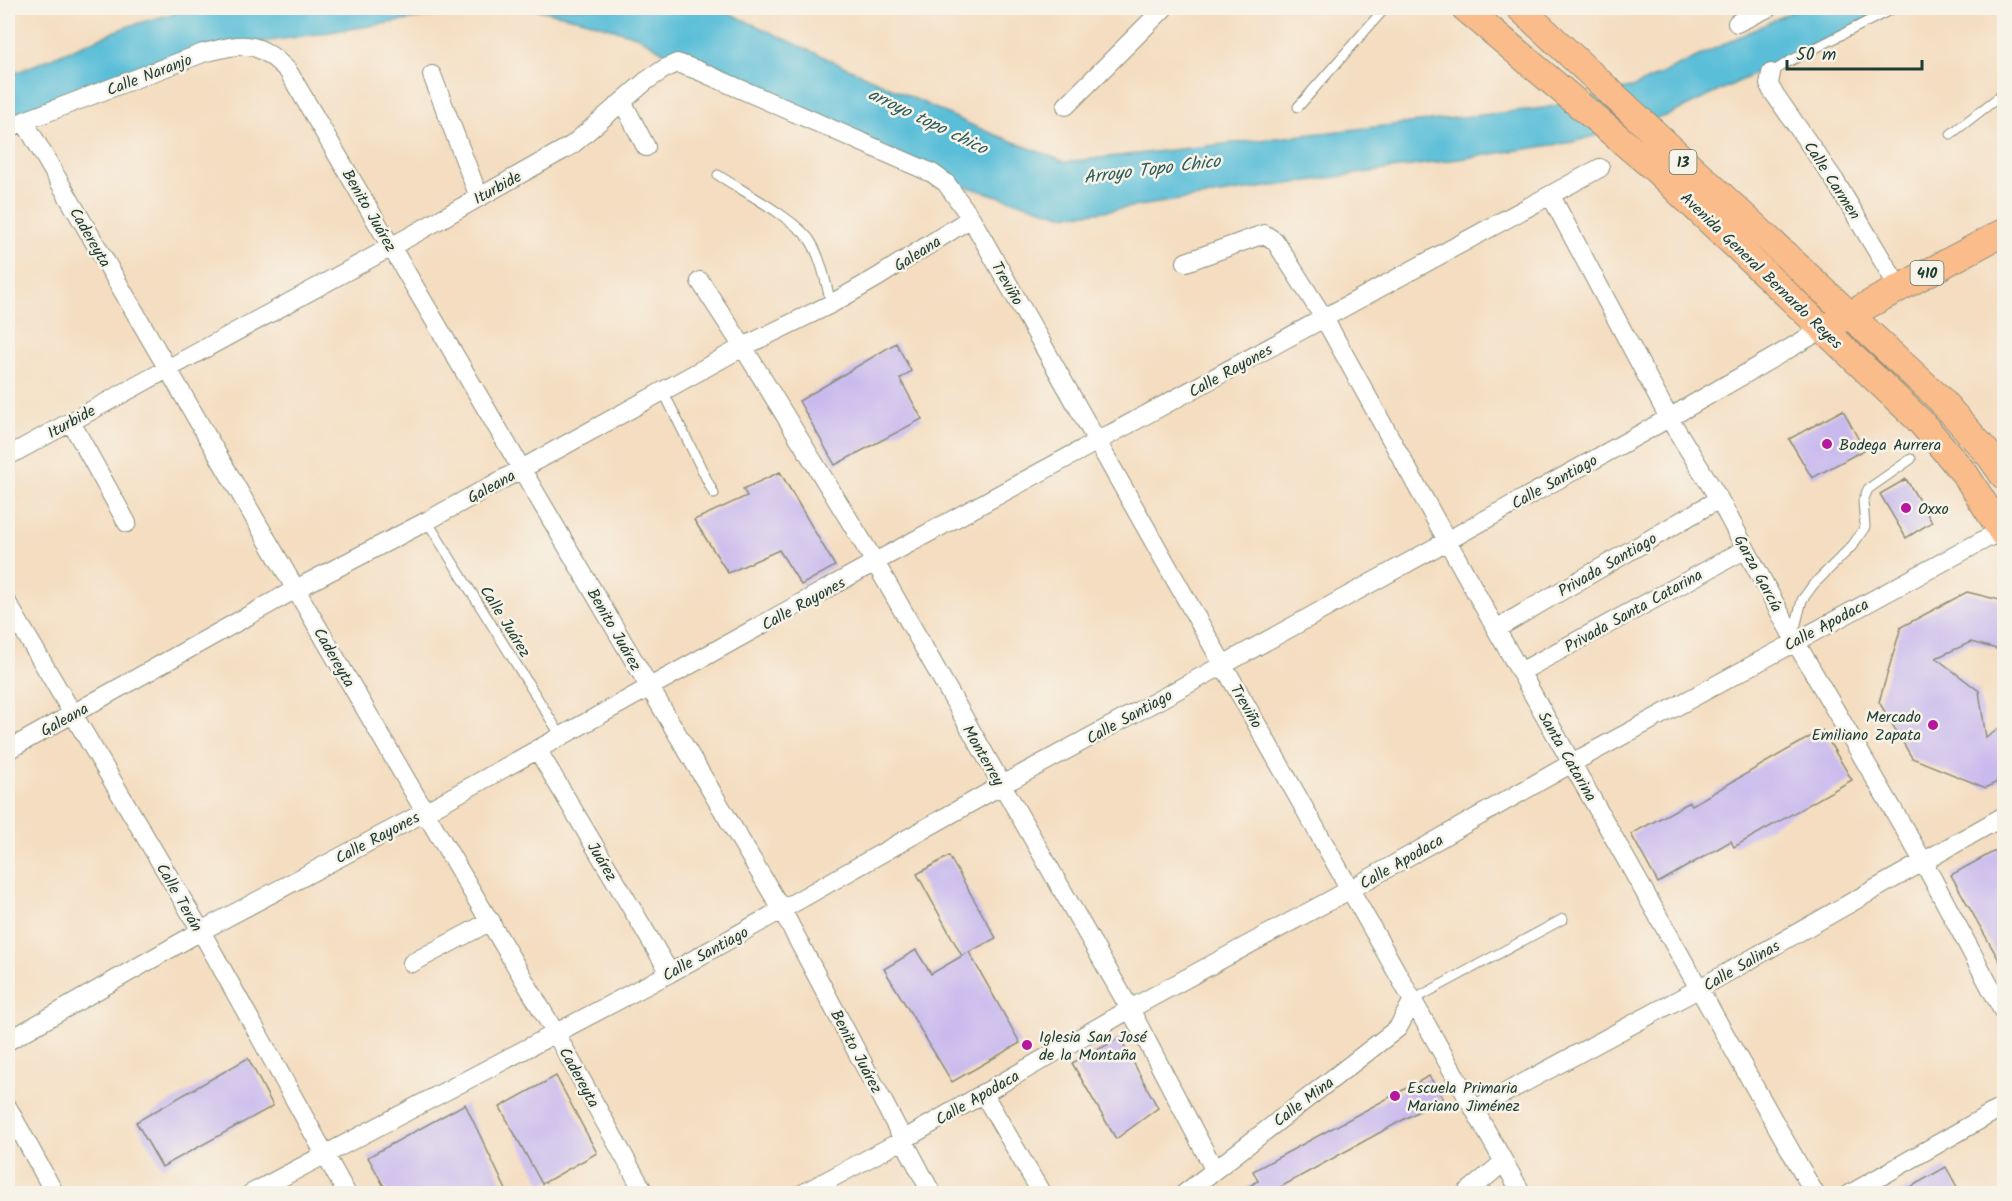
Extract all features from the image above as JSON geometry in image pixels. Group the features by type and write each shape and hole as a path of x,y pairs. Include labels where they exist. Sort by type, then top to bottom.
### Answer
{"main road":[{"name":"Avenida General Bernardo Reyes","path":"1465,8 1654,168 1823,329 1938,441 1965,474 2004,531"},
{"name":"Avenida General Bernardo Reyes","path":"1527,10 1596,80 1940,399 1990,456 2004,476"},
{"name":"Calle Santiago","path":"1823,329 2004,232"}],"street":[{"path":"1066,106 1164,8"},
{"path":"1737,23 1768,8"},
{"name":"Calle Naranjo","path":"8,129 203,53 230,46 246,45 261,49 274,57 288,71"},
{"name":"Iturbide","path":"8,456 573,145 646,81 677,63 932,173 946,183 971,218"},
{"name":"Benito Juárez","path":"288,71 782,910 932,1194"},
{"name":"Calle Carmen","path":"1771,74 1769,84 1771,89 1835,181 1899,288"},
{"path":"432,75 479,197"},
{"path":"623,103 646,147"},
{"name":"Cadereyta","path":"24,121 425,812 491,921 645,1194"},
{"name":"Calle Rayones","path":"8,1041 201,931 425,812 875,562 1600,168"},
{"name":"Garza García","path":"1551,196 1669,418 1719,499 1794,638 1923,861 2004,1013"},
{"name":"Galeana","path":"8,750 296,589 427,521 743,347 831,304 971,218"},
{"name":"Treviño","path":"971,218 1522,1194"},
{"name":"Santa Catarina","path":"1186,262 1264,234 1275,241 1324,318 1520,672 1815,1194"},
{"name":"Monterrey","path":"700,281 875,562 1130,1010 1214,1169"},
{"name":"Calle Santiago","path":"250,1194 324,1153 670,973 1002,785 1669,418 1823,329"},
{"path":"71,422 127,523"},
{"name":"Privada Santiago","path":"1496,629 1719,499"},
{"name":"Calle Apodaca","path":"802,1194 903,1140 1130,1010 1351,890 1794,638 2004,531"},
{"name":"Privada Santa Catarina","path":"1520,672 1746,549"},
{"name":"Calle Terán","path":"8,604 201,931 347,1194"},
{"name":"Juárez","path":"537,749 670,973"},
{"name":"Calle Salinas","path":"1475,1109 1700,988 2004,816"},
{"path":"412,963 491,921"},
{"name":"Calle Mina","path":"1184,1194 1398,1028 1413,1000"},
{"path":"983,1093 1042,1194"},
{"path":"1850,1194 2004,1106"},
{"path":"8,1108 55,1194"},
{"path":"1465,1194 1504,1162"}],"lane":[{"path":"1298,107 1385,8"},
{"path":"1771,74 1788,62 1894,8"},
{"path":"1951,134 2004,93"},
{"path":"718,175 791,222 809,239 825,274 831,304"},
{"path":"663,391 714,494"},
{"path":"1794,638 1802,600 1813,585 1852,546 1865,527 1863,501 1868,489 1911,459"},
{"name":"Calle Juárez","path":"427,521 561,736"},
{"path":"1413,1000 1563,919"}],"water":[{"path":"191,8 487,8 230,47 8,128 8,76 126,27"},
{"path":"530,8 718,8 976,127 1065,162 1544,108 1634,87 1799,8 1891,8 1669,115 1573,142 1098,212 1062,215 944,180 690,68 639,37 584,20"}],"building":[{"path":"896,343 911,371 900,379 922,419 835,465 799,401"},
{"name":"Bodega Aurrera","path":"1843,410 1864,450 1812,478 1789,439"},
{"path":"780,472 835,566 801,585 779,550 728,573 694,520 747,496 743,489"},
{"name":"Oxxo","path":"1906,479 1932,522 1906,538 1880,494"},
{"path":"1967,592 2004,601 2004,651 1971,642 1936,658 1979,691 1986,738 2004,725 2004,778 1986,788 1912,758 1879,702 1901,627"},
{"path":"1822,730 1852,780 1734,847 1731,841 1658,883 1631,834 1690,802 1692,805"},
{"path":"2004,846 2004,969 1951,875"},
{"path":"949,856 996,938 969,952 1020,1043 952,1082 884,969 916,950 931,974 962,956 917,874"},
{"path":"1120,1038 1158,1108 1116,1139 1072,1063"},
{"path":"248,1058 273,1106 162,1167 136,1122"},
{"path":"556,1076 597,1153 542,1184 500,1107"},
{"path":"1429,1076 1443,1098 1268,1194 1236,1194 1258,1181 1253,1171"},
{"path":"465,1104 508,1194 388,1194 368,1157"},
{"path":"1946,1167 1961,1194 1898,1194"}],"place":[{"name":"Bodega Aurrera","path":"1827,444"},
{"name":"Oxxo","path":"1906,508"},
{"name":"Mercado Emiliano Zapata","path":"1933,725"},
{"name":"Iglesia San José de la Montaña","path":"1027,1045"},
{"name":"Escuela Primaria Mariano Jiménez","path":"1395,1096"}],"water label":[{"name":"arroyo topo chico","path":"928,121"},
{"name":"Arroyo Topo Chico","path":"1152,169"}]}
